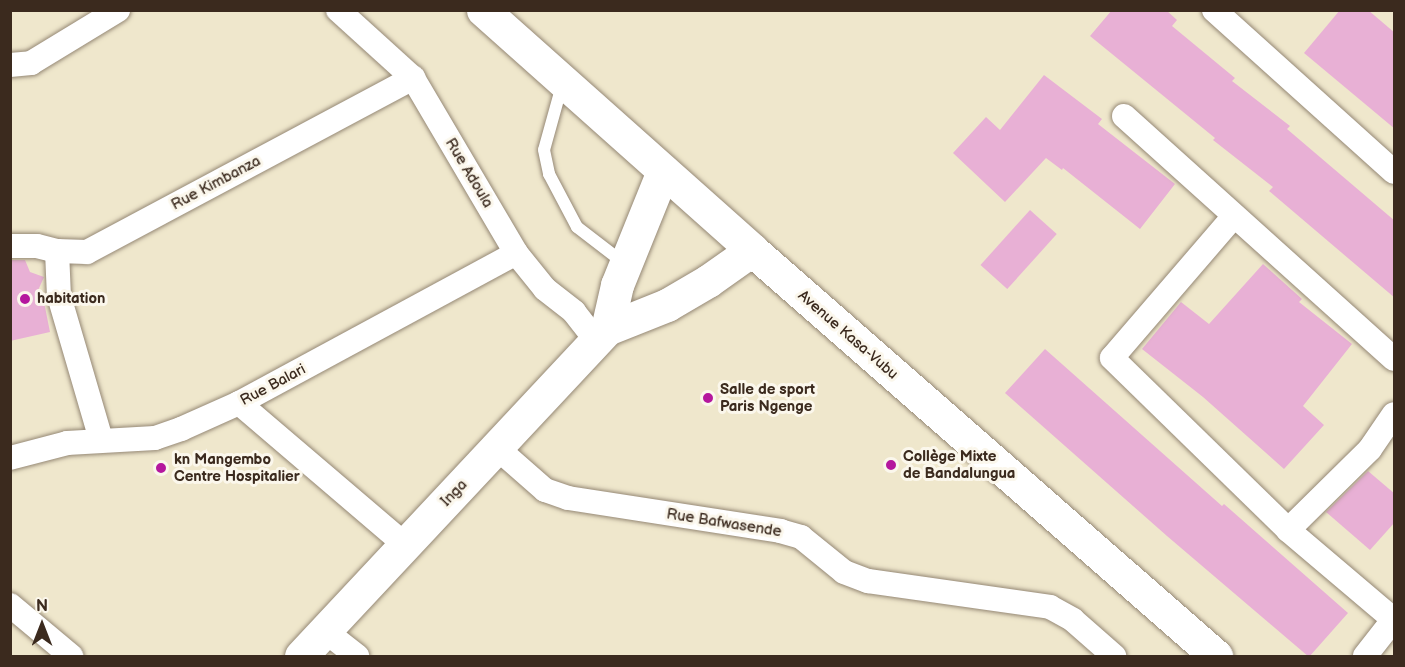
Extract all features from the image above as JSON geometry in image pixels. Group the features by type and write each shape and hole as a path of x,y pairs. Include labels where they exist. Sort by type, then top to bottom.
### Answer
{"main road":[{"name":"Avenue Kasa-Vubu","path":"483,10 1215,657"},
{"name":"Inga","path":"602,335 625,264 663,171"},
{"name":"Inga","path":"302,657 404,544 602,335 667,305 708,281 752,250"}],"street":[{"path":"10,65 30,63 118,10"},
{"name":"Rue Adoula","path":"338,10 413,78 516,253 545,289 602,335"},
{"path":"1214,10 1395,172"},
{"name":"Rue Kimbanza","path":"10,246 37,246 57,251 87,252 413,78"},
{"path":"1124,116 1395,358"},
{"path":"1234,216 1112,358 1288,530 1394,619 1365,657"},
{"path":"57,251 59,296 101,440"},
{"name":"Rue Balari","path":"10,458 67,443 155,438 239,403 516,253"},
{"path":"239,403 404,544"},
{"path":"1288,530 1370,449 1395,414"},
{"name":"Rue Bafwasende","path":"497,448 545,490 568,498 780,531 801,537 844,572 868,580 1050,607 1073,620 1114,657"},
{"path":"10,605 71,657"},
{"path":"325,631 357,657"}],"lane":[{"path":"563,81 543,150 549,174 577,227 625,264"}],"building":[{"path":"1112,10 1166,10 1177,20 1172,26 1235,78 1232,81 1290,126 1287,129 1395,221 1395,298 1269,191 1273,187 1213,140 1215,138 1090,36"},
{"path":"1340,10 1368,10 1395,33 1395,129 1304,53"},
{"path":"1044,75 1102,119 1098,124 1175,184 1140,229 1063,168 1062,170 1046,158 1005,202 953,153 986,117 1000,130"},
{"path":"1030,210 1057,234 1007,289 980,265"},
{"name":"habitation","path":"10,260 25,260 30,272 44,277 36,295 44,302 50,332 10,341"},
{"path":"1263,264 1302,299 1299,302 1352,344 1303,406 1324,425 1284,469 1203,397 1142,349 1181,302 1209,324"},
{"path":"1045,349 1222,506 1224,504 1348,613 1309,657 1005,393"},
{"path":"1368,471 1395,494 1395,522 1370,550 1326,512"}],"place":[{"name":"habitation","path":"25,299"},
{"name":"Salle de sport Paris Ngenge","path":"708,398"},
{"name":"Collège Mixte de Bandalungua","path":"891,465"},
{"name":"kn Mangembo Centre Hospitalier","path":"161,468"}]}
